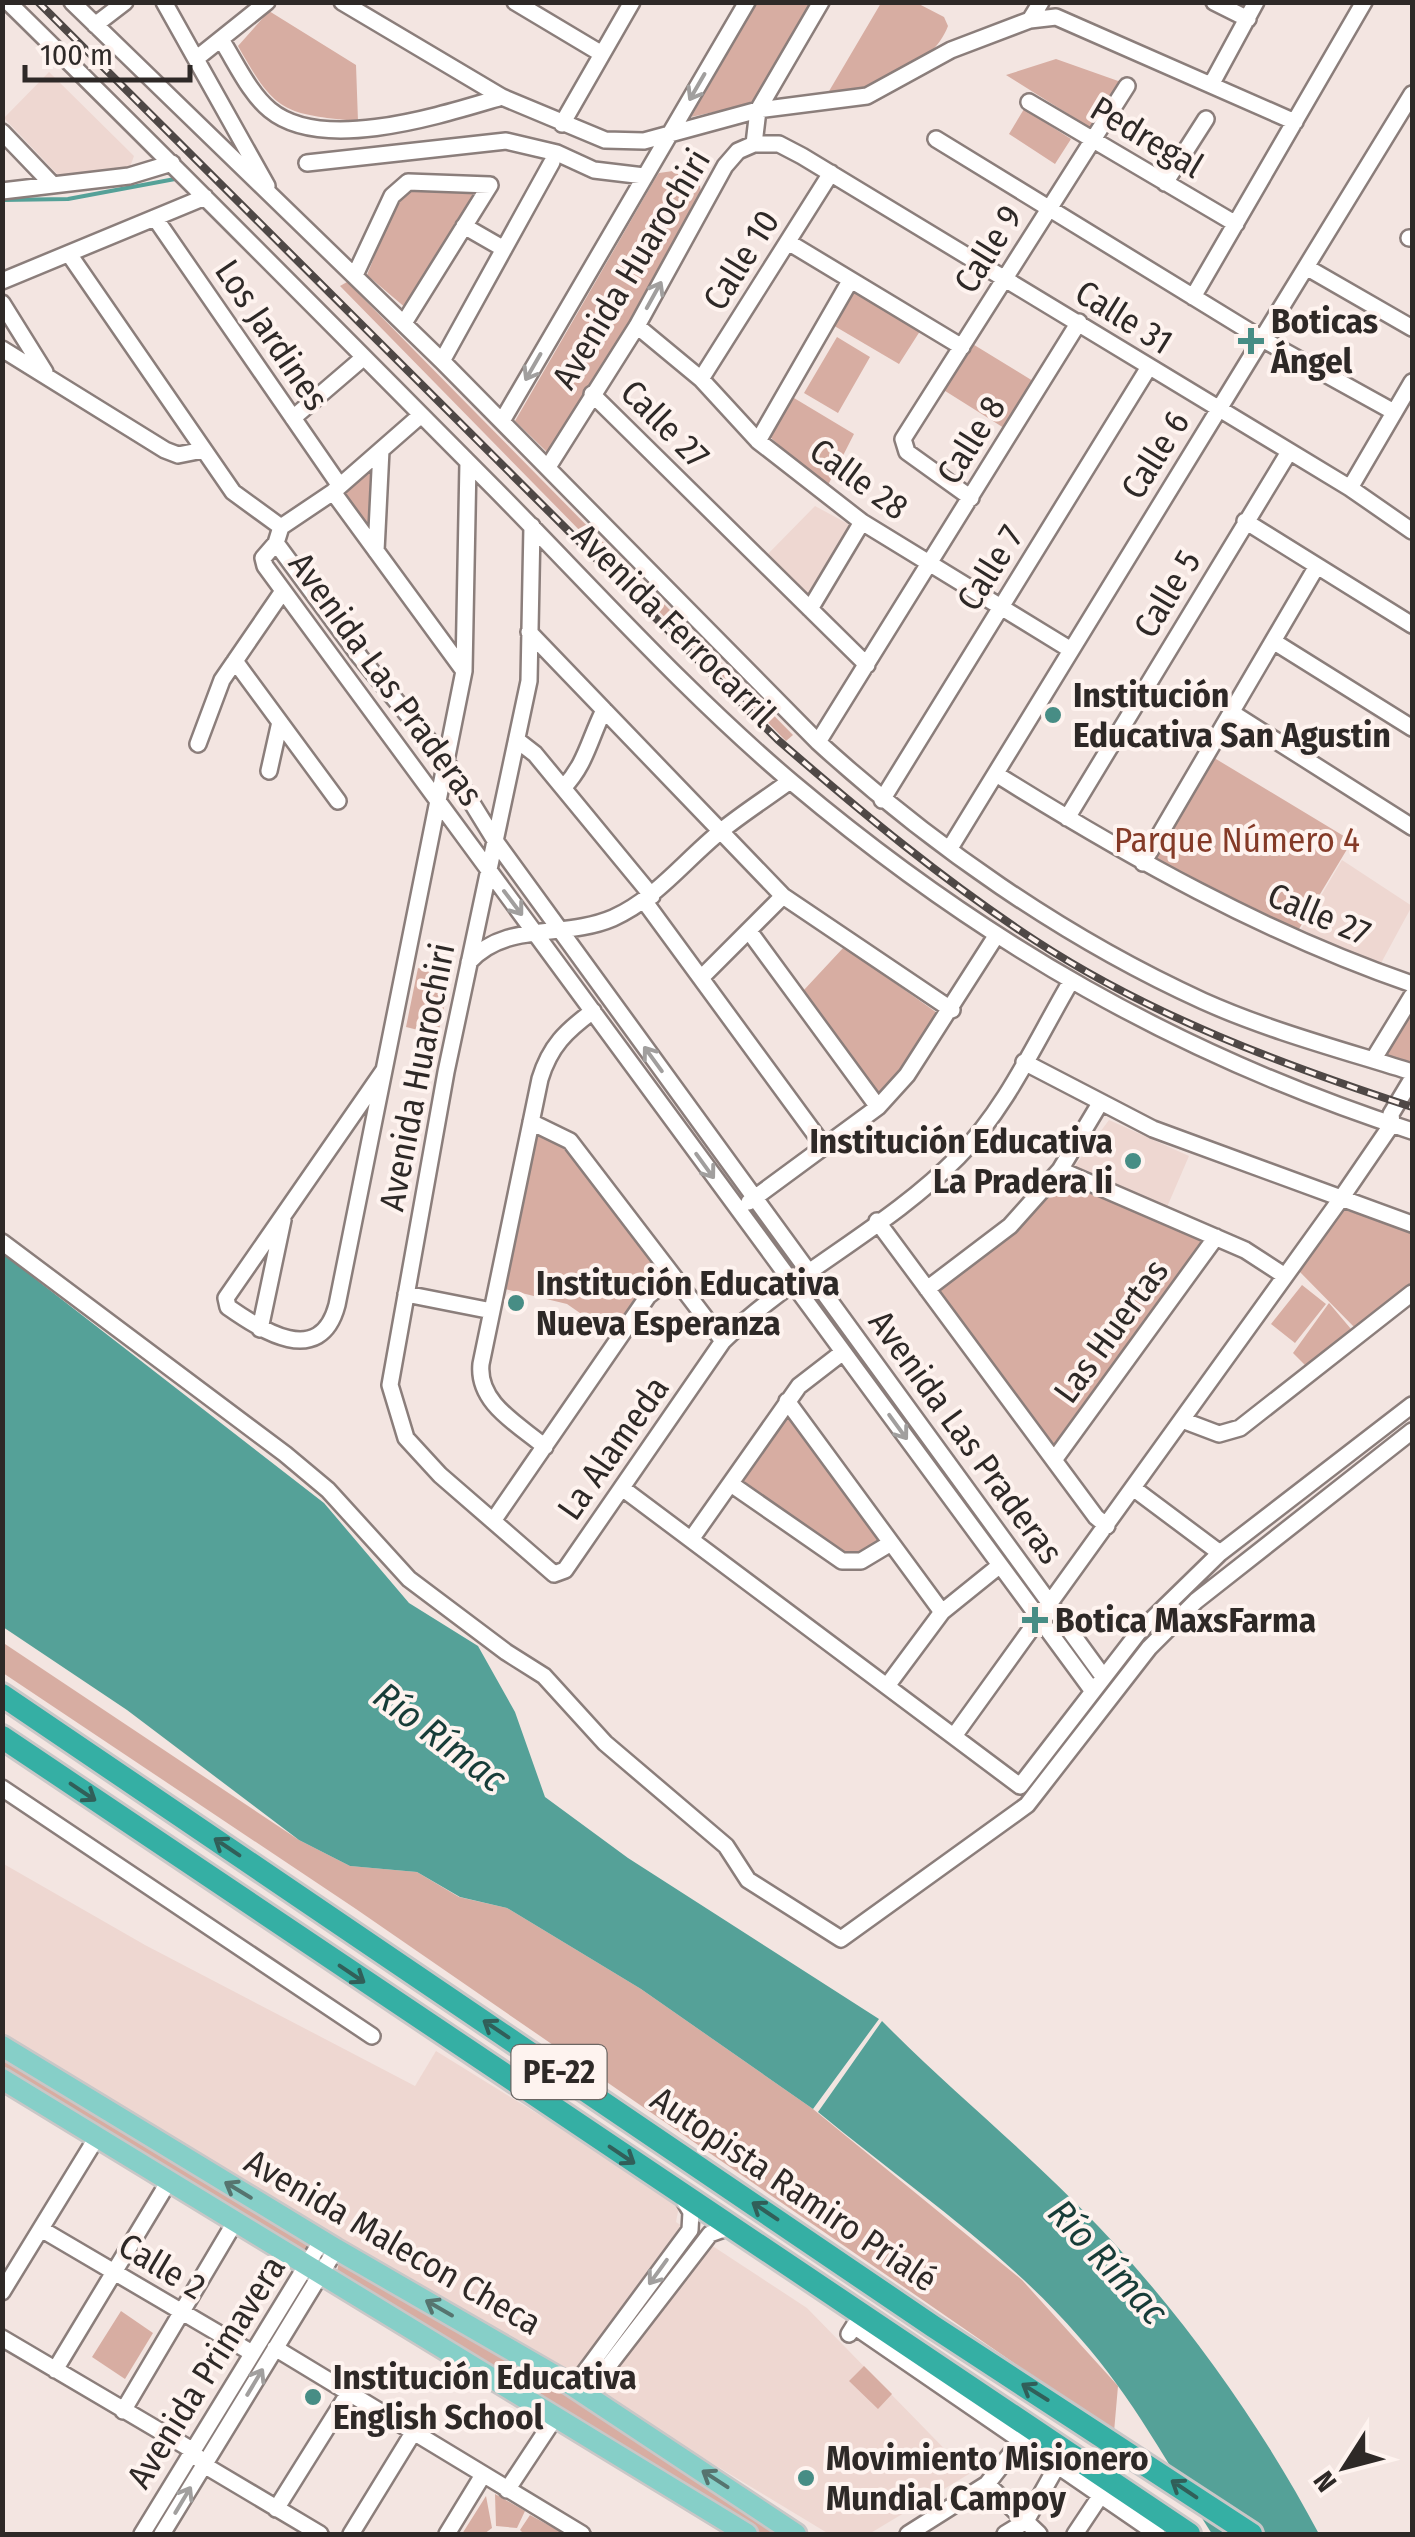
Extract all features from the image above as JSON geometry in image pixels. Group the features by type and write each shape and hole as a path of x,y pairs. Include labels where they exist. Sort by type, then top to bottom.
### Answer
{"highway":[{"name":"Autopista Ramiro Prialé","path":"2,1695 934,2327 1251,2534"},
{"name":"Autopista Ramiro Prialé","path":"2,1737 732,2226 1102,2486 1189,2534"}],"main road":[{"name":"Avenida Malecon Checa","path":"2,2046 329,2245 580,2391 796,2534"},
{"name":"Avenida Malecon Checa","path":"2,2079 748,2534"}],"street":[{"name":"Avenida Ferrocarril","path":"8,2 790,781 888,860 996,936 1131,1017 1412,1131"},
{"name":"Avenida Ferrocarril","path":"72,2 404,323 818,742 882,800 1068,928 1152,977 1206,1003 1412,1075"},
{"path":"94,24 125,2"},
{"path":"164,2 274,198"},
{"path":"198,58 267,2"},
{"path":"342,2 502,98 606,140 644,141 758,110 867,96 950,50 1030,20 1056,17 1295,122"},
{"path":"515,2 602,54"},
{"path":"562,124 632,2"},
{"name":"Avenida Huarochiri","path":"502,421 747,2"},
{"name":"Avenida Huarochiri","path":"548,467 637,326 725,166 738,151 754,144 758,110 821,2"},
{"path":"1030,20 1041,2"},
{"path":"1214,2 1248,19"},
{"path":"1212,86 1256,2"},
{"path":"1193,297 1364,2"},
{"path":"222,41 268,109 311,126 357,128 427,118 502,98"},
{"name":"Calle 9","path":"970,498 904,445 1127,86"},
{"name":"Calle 6","path":"950,848 1412,94"},
{"name":"Pedregal","path":"1029,102 1236,224"},
{"path":"1165,183 1206,119"},
{"path":"2,132 52,184"},
{"path":"936,139 1262,339 1394,412"},
{"path":"307,163 506,141 557,153 594,170 644,176"},
{"name":"Calle 31","path":"754,144 779,144 831,173 1350,488 1412,531"},
{"path":"442,361 552,162"},
{"path":"2,190 128,176 172,163"},
{"name":"Calle 10","path":"701,379 831,173"},
{"path":"355,275 392,196 408,182 490,184 404,323"},
{"path":"2,281 206,197"},
{"name":"Los Jardines","path":"156,218 293,418 376,551 464,671"},
{"path":"464,226 504,249"},
{"path":"788,242 962,347"},
{"name":"Avenida Las Praderas","path":"69,254 233,492 278,535 360,657 446,761 496,842 562,934 1102,1675"},
{"path":"1306,267 1412,328"},
{"path":"758,441 850,280"},
{"path":"2,303 48,376"},
{"name":"Calle 8","path":"818,742 1079,322"},
{"name":"Calle 28","path":"637,326 701,379 758,441 862,522 1070,650"},
{"path":"2,350 171,453 190,455 203,450"},
{"path":"293,418 363,358"},
{"name":"Calle 7","path":"882,800 1149,367"},
{"path":"1350,488 1412,382"},
{"name":"Calle 27","path":"592,394 867,665"},
{"path":"278,535 421,415"},
{"path":"376,551 381,450"},
{"name":"Calle 5","path":"1067,818 1289,452"},
{"name":"Avenida Huarochiri","path":"284,1214 225,1303 260,1329 280,1340 293,1341 308,1338 334,1318 464,671 468,462"},
{"path":"810,609 862,522"},
{"path":"1245,522 1412,625"},
{"name":"Avenida Huarochiri","path":"532,526 529,681 468,962 390,1385 406,1438 440,1475 554,1574"},
{"name":"Avenida Las Praderas","path":"278,535 262,562 1092,1690"},
{"path":"1143,863 1317,566"},
{"path":"198,744 222,680 283,591"},
{"path":"529,632 784,896 952,1010"},
{"path":"1272,641 1412,728"},
{"path":"236,661 338,801"},
{"path":"563,788 587,760 588,744 604,710"},
{"path":"1232,712 1412,826"},
{"path":"268,771 280,722"},
{"path":"517,740 535,754 648,899 823,1145"},
{"name":"Calle 27","path":"996,774 1143,863 1253,920 1412,984"},
{"path":"468,962 494,940 562,934 609,920 648,899 719,832 790,781"},
{"path":"701,978 784,896"},
{"path":"750,931 878,1106"},
{"path":"738,1210 878,1106 907,1076 996,936"},
{"name":"La Alameda","path":"554,1574 564,1570 723,1341 958,1158 990,1118 1070,983"},
{"path":"1373,1060 1412,996"},
{"path":"544,1447 496,1406 480,1384 548,1053 561,1035 593,1011"},
{"path":"1024,1062 1099,1105 1340,1200 1412,1224"},
{"path":"260,1329 284,1214 384,1070"},
{"path":"1392,1124 1391,1114 1412,1075"},
{"path":"927,1288 1010,1226 1060,1170 1099,1105"},
{"path":"954,1736 1392,1124 1406,1120 1412,1113"},
{"path":"531,1122 570,1141 723,1341"},
{"path":"1060,1170 1216,1236 1285,1276"},
{"path":"877,1221 1107,1526"},
{"name":"Las Huertas","path":"1054,1460 1216,1236"},
{"path":"2,1242 285,1454 328,1490 409,1579 544,1676 605,1743 726,1846 748,1880 841,1939 1027,1805 1148,1648 1196,1602 1412,1431"},
{"path":"493,1522 648,1296 672,1277"},
{"path":"1182,1420 1220,1434 1240,1428 1412,1292"},
{"path":"406,1294 492,1311"},
{"path":"692,1538 799,1386 843,1352"},
{"path":"787,1402 942,1612"},
{"path":"622,1488 1020,1786 1138,1632 1220,1553 1412,1405"},
{"path":"732,1484 842,1561 861,1561 890,1543"},
{"path":"1133,1488 1220,1553"},
{"path":"887,1686 942,1612 999,1566"},
{"path":"2,1788 372,2036"},
{"path":"2,2292 97,2137"},
{"path":"55,2370 169,2181"},
{"path":"580,2391 690,2230 691,2212 676,2190"},
{"path":"123,2411 235,2222"},
{"path":"580,2391 710,2234 732,2226"},
{"name":"Calle 2","path":"42,2229 252,2353"},
{"name":"Avenida Primavera","path":"142,2534 252,2353 329,2245"},
{"name":"Avenida Primavera","path":"162,2534 275,2348 314,2269"},
{"path":"849,2334 854,2326 1057,2466 1102,2486 1157,2534"},
{"path":"2,2338 192,2450 204,2465 320,2534"},
{"path":"275,2348 580,2534"},
{"path":"276,2509 348,2394"},
{"path":"508,2490 556,2416"},
{"path":"351,2534 413,2433"},
{"path":"908,2534 987,2484 1020,2442"},
{"path":"1004,2534 1026,2521 1057,2466"},
{"path":"448,2534 483,2476"},
{"path":"987,2484 1038,2534"},
{"path":"1074,2534 1102,2486"}],"shaded area":[{"path":"49,72 134,156 130,167 59,176 4,118"},
{"path":"815,506 854,527 810,599 765,557"},
{"path":"1342,860 1412,906 1380,965 1299,933"},
{"name":"Institución Educativa La Pradera Ii","path":"1109,1120 1189,1156 1167,1207 1074,1167"},
{"path":"2,1863 145,1945 415,2086 436,2051 669,2195 679,2206 676,2222 807,2308 969,2474 869,2534 829,2534 3,2034"}],"green space":[{"path":"757,3 812,3 754,103 691,117"},
{"path":"881,3 917,3 944,17 948,26 928,54 897,76 825,98"},
{"path":"269,11 356,65 358,121 297,112 272,97 262,85 238,46"},
{"path":"1056,59 1121,82 1092,129 1006,75"},
{"path":"1024,109 1071,139 1055,164 1009,134"},
{"path":"673,171 700,186 701,192 639,310 548,453 515,421 655,179 659,173"},
{"path":"410,189 476,190 407,309 367,275 398,198"},
{"path":"347,282 793,735 786,741 340,286"},
{"path":"855,289 922,328 899,364 831,324"},
{"path":"837,337 870,357 838,413 804,393"},
{"path":"971,343 1033,381 1004,428 942,389"},
{"path":"789,395 854,434 826,489 768,435"},
{"path":"379,459 374,536 342,493"},
{"name":"Parque Número 4","path":"1211,756 1352,841 1296,934 1151,861"},
{"path":"844,947 940,1015 902,1070 878,1094 803,991"},
{"path":"418,968 451,975 438,1035 406,1027"},
{"path":"1412,1008 1412,1065 1384,1056"},
{"path":"535,1131 566,1146 662,1275 613,1336 567,1304 505,1289"},
{"path":"1060,1179 1071,1179 1200,1238 1202,1247 1062,1442 1050,1444 940,1290 1017,1228"},
{"path":"1341,1209 1412,1230 1412,1282 1356,1329 1298,1270"},
{"path":"1302,1285 1326,1304 1295,1343 1271,1324"},
{"path":"1329,1303 1351,1329 1306,1366 1293,1353"},
{"path":"786,1415 882,1541 859,1555 847,1556 740,1483"},
{"path":"2,1642 299,1840 350,1866 417,1872 459,1897 507,1908 641,1989 813,2109 1022,2280 1118,2386 1114,2432 356,1909 3,1673"},
{"path":"2,2052 311,2243 304,2253 3,2074"},
{"path":"339,2262 568,2394 788,2534 756,2534 336,2276"},
{"path":"302,2280 309,2284 157,2534 147,2534"},
{"path":"121,2311 153,2333 125,2379 92,2357"},
{"path":"864,2366 892,2394 878,2409 849,2381"},
{"path":"495,2494 525,2511 517,2528 496,2526"},
{"path":"486,2496 492,2528 484,2534 462,2534"},
{"path":"530,2515 561,2534 524,2534 520,2530"}],"water":[{"name":"Río Rímac","path":"2,1253 324,1503 409,1603 478,1646 515,1712 545,1797 628,1858 879,2019 813,2109 641,1989 507,1908 460,1897 417,1872 350,1866 299,1840 127,1710 3,1627"},
{"name":"Río Rímac","path":"882,2021 1098,2226 1161,2297 1246,2412 1319,2534 1212,2534 1150,2433 1079,2337 987,2247 818,2112"}],"waterway":[{"path":"2,200 68,199 175,179"}],"railway":[{"path":"38,2 778,740 904,845 1036,941 1125,993 1267,1056 1412,1107"}],"place":[{"name":"Boticas Ángel","path":"1251,341"},
{"name":"Institución Educativa San Agustin","path":"1053,715"},
{"name":"Institución Educativa La Pradera Ii","path":"1133,1161"},
{"name":"Institución Educativa Nueva Esperanza","path":"516,1303"},
{"name":"Botica MaxsFarma","path":"1035,1620"},
{"name":"Institución Educativa English School","path":"313,2397"},
{"name":"Movimiento Misionero Mundial Campoy","path":"806,2478"}]}
